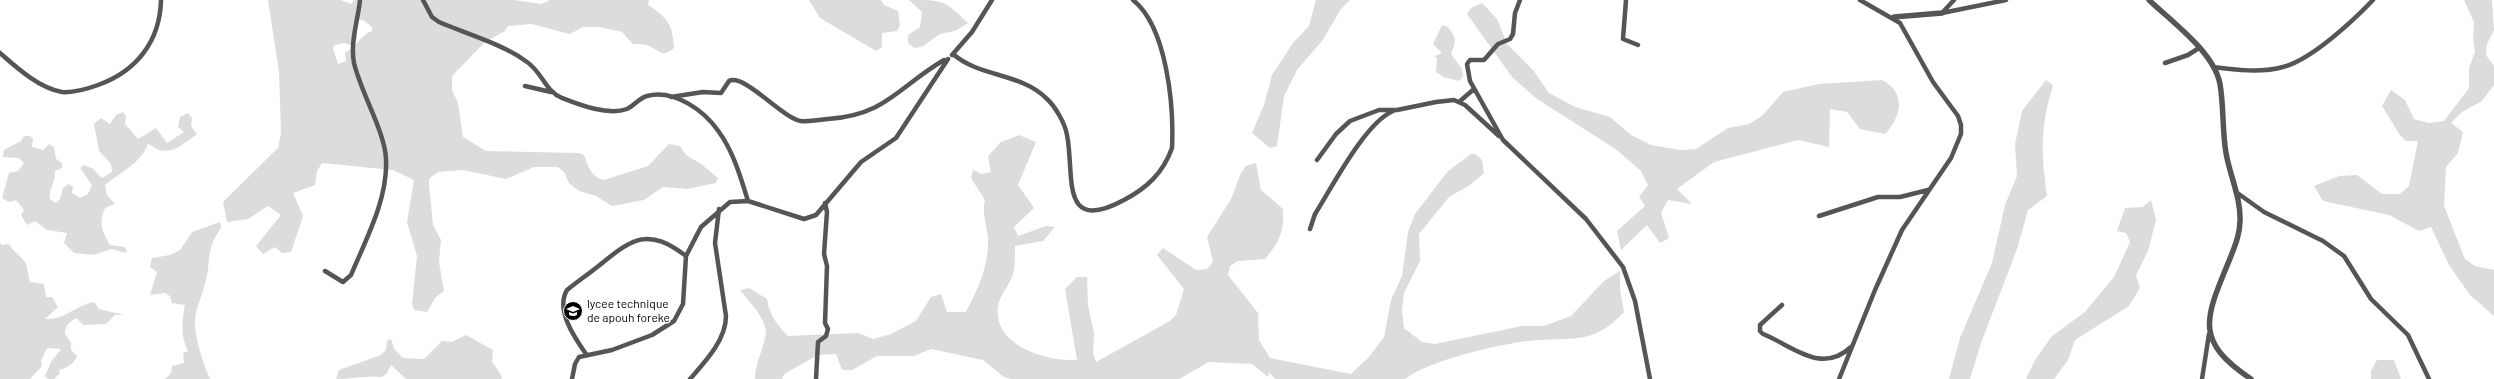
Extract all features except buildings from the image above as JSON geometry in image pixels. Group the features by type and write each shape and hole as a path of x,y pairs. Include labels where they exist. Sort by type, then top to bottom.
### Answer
{"street":[{"path":"0,53 20,70 52,89 68,92 95,86 127,71 144,54 158,27 161,0"},
{"path":"325,271 343,282 351,275 379,207 386,163 383,142 363,94 354,61 355,26 360,0"},
{"path":"423,0 432,17 439,22 511,52 528,62 551,92"},
{"path":"572,379 577,359 586,354 612,350 660,332 674,321 683,304 686,256 701,227 718,209 735,200 748,201 804,219 816,215 860,162 896,138 948,59 972,32 992,0"},
{"path":"953,54 967,64 1037,90 1047,98 1067,133 1072,192 1076,202 1084,210 1093,212 1101,210 1142,191 1158,175 1168,160 1172,148 1166,70 1161,45 1146,13 1133,0"},
{"path":"1503,140 1474,89 1467,64 1470,60 1484,60 1498,44 1510,39 1514,34 1515,13 1520,0"},
{"path":"1626,0 1623,39 1638,45"},
{"path":"1839,379 1900,236 1960,142 1961,125 1952,105 1933,82 1908,34 1894,17 1860,0"},
{"path":"1942,13 1954,0"},
{"path":"1894,17 1942,13 2006,0"},
{"path":"2149,0 2199,48 2213,67 2220,83 2226,153 2236,192 2240,231 2214,298 2202,379"},
{"path":"2213,67 2271,70 2293,64 2333,36 2373,0"},
{"path":"2165,63 2188,55 2199,48"},
{"path":"525,86 551,92 571,101 608,110 628,108 646,96 671,97 703,92 721,93 732,79 744,84 796,119 844,118 862,114 886,103 923,73 948,59"},
{"path":"1460,102 1474,89"},
{"path":"671,97 690,105 719,131 738,171 748,201"},
{"path":"1310,229 1315,214 1370,129 1384,115 1397,110 1436,102 1460,102 1472,110 1586,220 1623,267 1635,302 1650,379"},
{"path":"1317,160 1336,134 1350,121 1379,110 1397,110"},
{"path":"1818,216 1878,197 1900,197 1928,190"},
{"path":"2236,192 2264,212 2323,241 2344,256 2371,299 2408,335 2429,379"},
{"path":"816,379 818,342 826,336 828,330 825,323 827,266 824,254 827,212 825,203"},
{"path":"690,379 706,361 725,326 726,316 715,242 718,209"},
{"path":"586,354 565,318 564,300 567,290 617,251 640,238 651,238 663,241 686,256"},
{"path":"1782,305 1760,325 1760,331 1763,334 1799,353 1821,361 1837,357 1852,346"},
{"path":"2209,334 2214,345 2224,359 2251,379"}],"shaded area":[{"path":"268,0 341,0 351,4 354,0 514,0 541,4 550,0 649,0 648,5 668,22 670,27 674,48 667,53 662,53 647,45 633,44 622,32 599,27 583,27 570,34 531,24 508,26 505,31 485,42 452,76 452,90 458,103 463,137 486,151 579,153 584,155 593,174 604,180 648,166 669,144 680,146 686,155 701,164 718,178 716,183 687,189 663,187 644,200 612,206 596,196 579,191 569,183 564,172 558,167 534,167 506,179 463,170 438,172 429,179 429,185 433,225 441,240 439,262 444,291 435,298 427,312 414,310 412,304 417,256 407,222 414,180 393,170 322,163 317,171 315,185 293,193 303,216 291,252 282,253 275,247 263,254 256,246 281,215 268,206 248,219 227,222 223,202 278,148 281,133 279,72","holes":["358,20 363,20 372,27 372,31 365,35 353,47 345,53 346,61 338,64 333,48 335,45 344,43 353,46 357,39 355,25"]},
{"path":"809,0 881,0 884,5 898,11 900,25 897,31 882,33 882,47 876,51 820,18"},
{"path":"909,0 930,0 943,3 954,10 968,23 955,31 940,34 922,47 914,48 908,43 908,35 920,27 922,12"},
{"path":"1316,0 1350,0 1341,9 1322,41 1297,70 1284,96 1277,146 1270,148 1252,133 1264,105 1272,75 1293,43 1309,26"},
{"path":"2464,0 2492,0 2494,30 2487,44 2486,55 2494,66 2494,85 2482,101 2462,112 2451,123 2463,132 2458,153 2446,167 2444,206 2465,259 2475,266 2494,270 2494,316 2470,295 2449,265 2431,227 2419,231 2389,215 2323,201 2314,186 2339,176 2357,175 2382,194 2400,194 2409,186 2418,141 2406,141 2400,135 2382,106 2391,90 2405,100 2414,119 2429,123 2444,121 2469,88 2469,68 2475,52 2473,39 2474,22"},
{"path":"1482,3 1497,19 1507,44 1533,70 1549,93 1575,107 1610,117 1631,135 1651,145 1681,150 1696,149 1728,128 1749,124 1762,116 1783,92 1819,84 1882,80 1890,85 1898,98 1898,113 1885,134 1860,129 1847,112 1830,109 1829,147 1798,140 1714,162 1677,189 1692,204 1668,200 1661,213 1669,238 1660,243 1647,225 1621,250 1617,231 1645,206 1639,197 1648,185 1641,171 1617,150 1537,99 1512,77 1467,14 1471,8"},
{"path":"1442,25 1448,27 1455,38 1455,43 1451,54 1462,69 1463,77 1459,81 1444,77 1436,72 1437,58 1434,56 1441,54 1441,52 1433,44"},
{"path":"2046,80 2053,85 2046,115 2043,140 2047,196 2028,210 2017,249 1981,343 1970,379 1949,379 1960,338 1992,263 2005,205 2017,176 2015,144 2022,111"},
{"path":"123,112 126,116 125,124 138,139 156,128 167,143 184,132 178,127 180,117 188,113 192,118 191,126 197,134 175,149 164,151 148,144 141,157 136,162 105,185 107,195 115,204 105,208 101,223 103,231 110,245 125,247 127,253 111,249 94,255 74,253 64,243 67,233 47,230 35,221 27,225 21,215 24,210 16,200 9,202 2,198 9,173 18,171 24,163 19,158 3,157 4,150 21,141 24,136 30,136 33,139 32,147 43,150 49,144 54,147 56,159 62,163 62,168 55,171 50,192 50,199 56,203 60,199 63,188 69,184 73,187 72,193 80,198 88,194 92,185 80,168 84,165 92,168 102,178 112,172 111,164 99,151 94,124 101,118 110,124 116,115"},
{"path":"1019,135 1036,142 1018,185 1034,208 1014,227 1018,236 1046,226 1055,227 1043,241 1015,246 1014,271 999,303 999,321 1004,332 1024,349 1051,358 1077,360 1065,289 1077,277 1087,277 1088,305 1094,333 1093,353 1096,362 1170,321 1176,315 1184,289 1157,255 1163,248 1196,270 1207,269 1213,262 1207,237 1231,199 1241,173 1246,166 1256,163 1261,190 1283,209 1282,230 1278,241 1265,259 1238,261 1230,266 1228,275 1258,313 1259,340 1270,358 1351,374 1369,357 1384,337 1391,300 1402,276 1408,232 1415,214 1448,171 1471,154 1475,154 1482,160 1484,173 1470,185 1449,197 1419,234 1420,261 1404,293 1402,311 1404,328 1422,342 1435,344 1522,326 1544,326 1571,316 1604,281 1620,271 1620,289 1624,312 1601,331 1591,335 1580,338 1529,341 1464,354 1430,366 1405,379 1275,379 1269,372 1268,377 1252,364 1209,362 1179,379 1011,379 1004,377 983,360 931,349 914,356 877,356 852,370 842,370 836,354 818,355 784,374 782,379 755,379 756,368 766,332 758,312 740,290 749,288 767,299 774,319 788,336 858,333 873,339 891,334 916,321 931,297 941,294 947,312 966,312 984,272 988,245 984,217 985,200 971,178 973,170 982,174 991,172 988,156 1001,142"},
{"path":"2151,200 2156,220 2148,251 2136,275 2140,288 2129,306 2075,340 2068,360 2054,379 2026,379 2035,360 2052,336 2085,312 2114,277 2130,242 2126,233 2117,231 2125,208 2143,207"},
{"path":"220,222 221,228 216,235 211,248 206,280 195,319 196,333 203,362 211,379 165,379 171,373 172,366 184,363 183,353 188,351 183,334 185,305 172,303 170,296 165,293 150,295 157,272 150,267 152,258 170,255 180,250 192,232"},
{"path":"0,241 1,245 9,244 25,262 30,282 44,284 46,297 52,297 58,307 45,319 58,318 81,306 94,302 99,309 124,315 115,315 106,324 84,325 76,318 69,323 65,334 71,342 71,350 77,356 70,365 59,370 60,373 54,379 48,379 45,376 51,362 61,349 47,348 41,361 42,366 30,379 0,379"},
{"path":"466,335 493,350 492,362 500,373 502,379 406,379 391,365 387,373 382,377 371,376 336,379 339,370 381,355 386,350 387,341 391,339 394,349 403,358 424,359 442,341 452,342"},
{"path":"2377,360 2394,360 2401,379 2371,379 2371,371"}],"place":[{"name":"lycee technique de apouh foreke","path":"573,311"}]}
